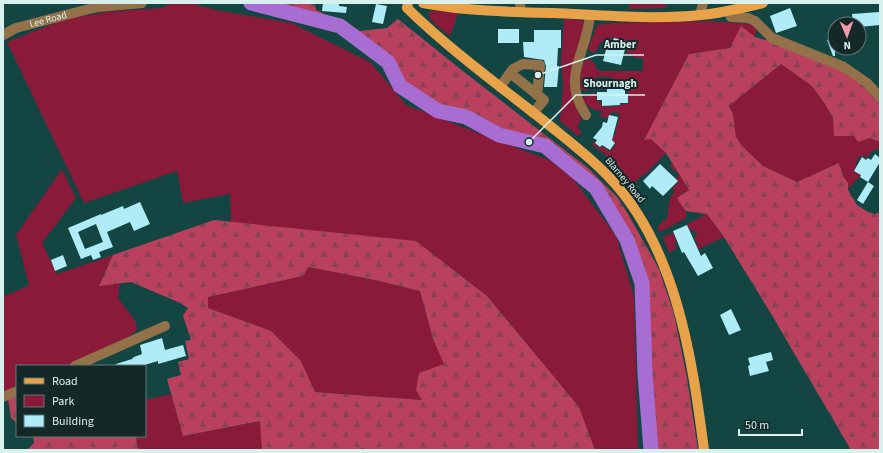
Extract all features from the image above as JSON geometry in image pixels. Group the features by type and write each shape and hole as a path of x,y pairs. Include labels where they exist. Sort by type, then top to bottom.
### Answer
{"main road":[{"name":"Blarney Road","path":"408,3 407,8 423,24 585,154 608,176 631,204 646,226 665,270 682,327 695,385 704,450"},
{"path":"423,3 458,8 520,7 590,15 642,17 700,15 728,11 763,3"}],"street":[{"name":"Lee Road","path":"3,35 16,28 98,7 142,3"},
{"path":"700,15 703,3"},
{"path":"728,11 731,17 748,18 755,21 772,38 844,67 867,83 880,97"},
{"path":"586,116 579,104 575,79 576,67 589,26 590,15"},
{"path":"500,87 513,69 523,64 540,65 537,95"},
{"path":"510,73 544,100 533,113"},
{"path":"77,365 165,326"},
{"path":"3,397 16,391"}],"green space":[{"path":"169,3 189,3 216,10 291,23 370,62 406,105 551,161 574,180 616,236 634,296 638,450 595,450 579,407 487,296 416,241 231,225 230,194 183,203 177,171 84,203 7,42 65,19 107,12 161,8 167,6"},
{"path":"271,3 309,3 315,5 316,10 360,31 387,28 398,19 588,168 618,198 659,269 674,314 687,378 698,450 654,450 650,418 645,287 642,267 600,188 547,145 461,111 440,108 402,84 389,62 366,41 340,25"},
{"path":"629,3 666,3 665,8 629,9"},
{"path":"440,10 458,12 450,36 436,25 429,17 429,12"},
{"path":"564,19 582,20 586,23 574,101 581,119 577,127 582,132 578,136 560,121 563,86 561,60"},
{"path":"710,21 748,24 753,25 757,30 754,36 738,45 689,54 644,140 651,139 666,153 646,174 638,180 630,183 616,163 591,144 594,142 600,148 602,146 610,151 616,144 611,139 615,134 620,114 611,112 608,118 601,117 600,115 603,111 591,108 582,100 586,95 596,93 597,101 601,102 602,107 629,104 627,82 618,82 618,86 612,86 612,77 597,77 592,81 587,90 584,91 580,88 581,71 585,59 588,59 592,61 599,71 643,71 643,58 635,58 632,54 626,53 630,42 611,37 610,42 607,41 607,43 601,41 596,51 593,53 588,49 597,25 613,23"},
{"path":"741,26 755,37 772,42 847,73 865,88 880,104 880,142 870,138 858,142 854,136 834,136 833,118 812,86 781,64 729,106 733,114 736,137 742,146 763,166 797,182 839,163 843,176 848,183 848,190 857,205 868,212 875,214 880,212 880,450 851,450 724,237 707,214 686,211 677,198 689,190 666,153 651,139 644,140 689,54 730,48"},
{"path":"781,64 812,86 833,118 835,136 854,136 858,142 870,138 880,142 880,150 876,149 871,152 868,157 861,156 857,159 854,171 861,175 848,189 839,163 797,182 763,166 742,146 736,137 733,114 729,106"},
{"path":"672,163 689,190 682,194 680,203 686,211 686,218 660,232 657,227 667,218 670,198 675,191 672,188 679,182 676,178 679,175 670,166"},
{"path":"62,169 76,198 42,243 57,274 113,255 99,285 120,284 118,298 136,322 137,330 114,349 77,365 16,365 16,392 3,398 3,297 29,285 16,235"},
{"path":"707,214 724,237 686,255 684,252 698,245 694,237 697,233 690,230 687,224"},
{"path":"214,220 416,241 487,296 579,407 595,450 368,450 362,448 360,450 262,450 260,421 183,436 167,379 181,375 178,362 189,359 185,341 191,340 183,316 188,308 178,302 131,282 99,286 113,255","holes":["308,267 375,280 420,291 433,339 444,364 419,373 416,390 422,400 315,392 301,361 271,331 208,308 208,297 303,276"]},
{"path":"673,233 676,241 676,249 669,253 663,237"},
{"path":"307,267 375,280 420,291 433,339 445,364 423,400 315,392 301,361 271,331 208,308 208,297 303,276"},
{"path":"171,394 183,436 261,421 262,450 138,450 136,437 146,437 146,400"},
{"path":"16,395 16,422 11,418 8,399"},
{"path":"33,437 136,437 138,450 27,450 34,443"}],"building":[{"path":"323,3 339,3 339,6 347,7 346,13 322,11"},
{"path":"376,4 387,6 383,24 372,22"},
{"path":"790,8 797,26 776,33 770,16"},
{"path":"879,12 880,25 867,26 867,16 852,16 852,14"},
{"path":"498,29 519,29 519,43 498,43"},
{"path":"534,30 561,30 561,48 558,48 557,66 559,66 557,87 544,87 546,66 544,60 524,57 523,42 534,42"},
{"path":"614,38 627,41 621,65 603,61 608,42 612,43"},
{"path":"613,87 625,89 625,94 628,94 628,103 602,106 602,100 597,100 597,92 607,92 607,89 613,89"},
{"path":"609,115 618,117 612,140 615,143 610,150 602,145 600,147 595,143 597,140 593,138 602,127 603,122 607,123"},
{"path":"875,154 880,158 880,162 868,182 854,171 862,157 866,160 868,158 871,160"},
{"path":"660,164 678,181 663,196 652,186 650,189 643,181"},
{"path":"868,182 874,186 863,204 857,200"},
{"path":"140,202 150,224 134,231 130,222 107,232 113,247 99,252 101,257 93,260 91,255 81,259 68,228 123,206 124,209","holes":["96,224 103,242 85,249 78,232"]},
{"path":"687,225 701,256 705,253 713,268 698,276 684,252 682,253 673,231"},
{"path":"63,255 67,266 55,271 51,260"},
{"path":"731,309 741,330 729,335 720,315"},
{"path":"162,338 165,350 183,345 186,356 158,364 158,361 144,365 116,365 142,354 140,345"},
{"path":"771,352 773,360 766,362 769,371 750,376 748,366 750,365 748,358"}],"waterway":[{"path":"251,3 340,26 388,62 400,86 438,111 466,117 499,135 545,146 596,188 627,240 642,283 645,374 651,450"}],"place":[{"name":"Amber","path":"538,75"},
{"name":"Shournagh","path":"529,142"}]}
